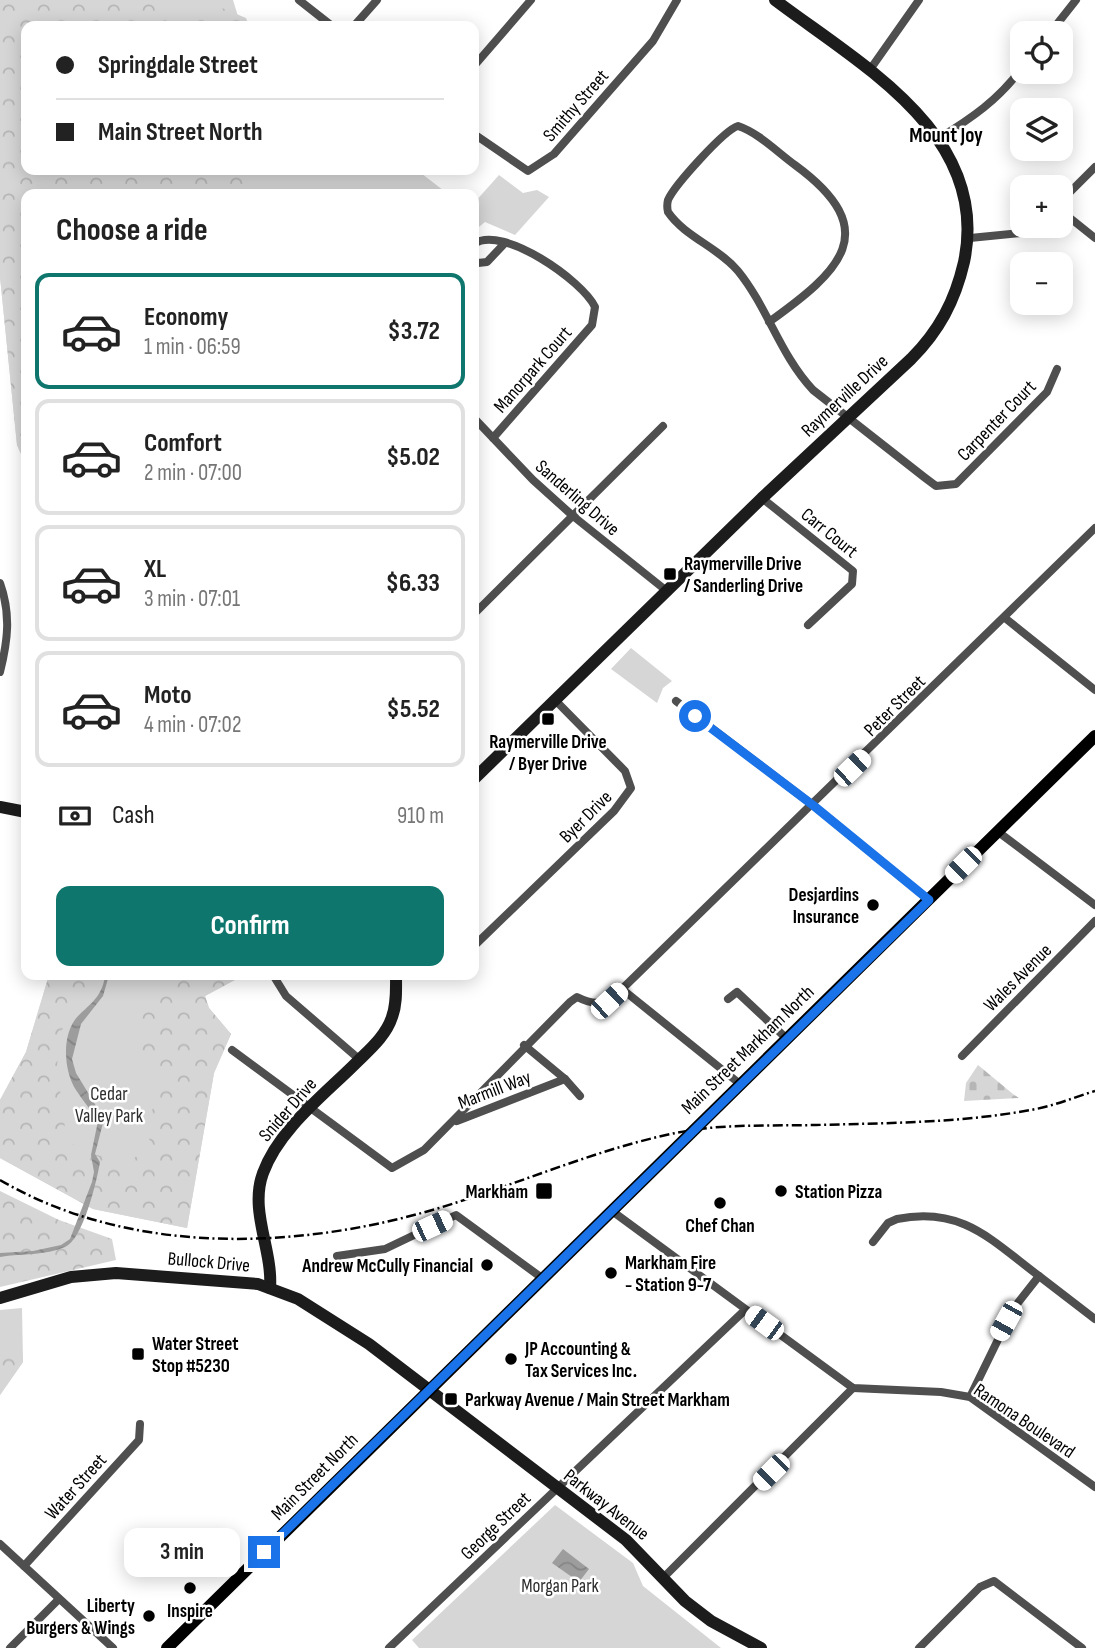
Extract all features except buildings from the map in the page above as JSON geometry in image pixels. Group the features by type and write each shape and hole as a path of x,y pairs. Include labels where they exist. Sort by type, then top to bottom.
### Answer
{"main road":[{"name":"Main Street Markham North","path":"428,1391 1095,736"},
{"name":"Main Street North","path":"167,1648 428,1391"}],"street":[{"path":"299,0 326,21"},
{"path":"358,21 377,0"},
{"path":"479,60 531,0"},
{"name":"Smithy Street","path":"479,137 528,171 545,162 653,41 677,0"},
{"name":"Raymerville Drive","path":"479,774 847,416 911,359 951,306 970,238 964,190 939,138 909,104 775,0"},
{"path":"869,71 919,0"},
{"path":"1059,21 1076,0"},
{"path":"939,138 979,114 1010,81"},
{"name":"Carpenter Court","path":"769,322 800,299 835,266 842,255 846,226 834,199 820,185 752,133 738,126 729,128 707,151 668,200 668,212 681,227 732,264 752,289 769,322 797,373 924,477 936,486 948,486 963,477 1046,392 1057,369"},
{"path":"1073,189 1095,167"},
{"path":"1073,220 1095,238"},
{"path":"970,238 1010,234"},
{"name":"Manorpark Court","path":"479,243 492,240 521,245 583,292 594,307 594,318 493,438"},
{"path":"479,263 487,262 505,243"},
{"name":"Sanderling Drive","path":"479,423 573,516 668,592"},
{"path":"479,609 663,426"},
{"name":"Carr Court","path":"762,498 853,571 852,584 808,625"},
{"name":"Peter Street","path":"622,989 814,806 1095,528"},
{"path":"0,583 8,610 9,628 0,671"},
{"path":"1005,618 1095,690"},
{"name":"Byer Drive","path":"479,941 614,811 631,788 625,771 556,701"},
{"path":"676,701 814,806 929,900"},
{"path":"0,807 21,812"},
{"path":"997,831 1095,905"},
{"name":"Wales Avenue","path":"962,1056 1095,921"},
{"path":"276,980 286,996 359,1059"},
{"name":"Snider Drive","path":"270,1288 272,1267 263,1239 260,1214 262,1175 282,1141 309,1109 375,1044 392,1018 396,980"},
{"path":"622,989 740,1084"},
{"name":"Marmill Way","path":"454,1122 524,1045 577,997 600,1004 609,1001 622,989"},
{"path":"729,999 737,992 786,1038"},
{"name":"Marmill Way","path":"524,1045 565,1079 580,1096"},
{"path":"232,1050 391,1168 424,1150 454,1122"},
{"name":"Marmill Way","path":"454,1122 565,1079"},
{"path":"612,1211 853,1388 664,1577"},
{"path":"337,1256 385,1249 456,1215 542,1278"},
{"path":"873,1242 888,1223 897,1219 956,1220 971,1226 1095,1319"},
{"name":"Bullock Drive","path":"0,1298 71,1277 116,1273 258,1284 326,1315 428,1391"},
{"path":"970,1397 1013,1309 1039,1276"},
{"name":"George Street","path":"396,1646 555,1489 745,1310"},
{"name":"Ramona Boulevard","path":"853,1388 941,1392 970,1397 1095,1487"},
{"name":"Parkway Avenue","path":"428,1391 626,1540 685,1601 711,1621 761,1648"},
{"name":"Water Street","path":"24,1566 139,1440 140,1424"},
{"path":"0,1544 113,1648"},
{"path":"919,1648 980,1587 994,1581 1082,1648"},
{"path":"10,1648 58,1600"}],"green space":[{"path":"0,0 233,0 239,21 21,21 21,175 423,175 442,189 21,189 21,454 17,445 0,277"},
{"path":"0,0 185,0 164,18 167,21 21,21 21,175 263,175 250,189 21,189 21,454 17,445 0,277 0,156 7,159 0,153"},
{"path":"222,8 246,18 247,21 193,21"},
{"path":"499,175 523,193 537,190 549,197 515,235 485,222 479,227 479,197"},
{"path":"631,648 672,681 663,688 657,703 611,669"},
{"name":"Cedar Valley Park","path":"48,980 235,980 205,996 209,1008 231,1034 214,1073 187,1228 93,1209 0,1158 0,1100 26,1052"},
{"name":"Cedar Valley Park","path":"48,980 88,980 59,1036 57,1068 66,1135 78,1151 129,1162 150,1146 148,1124 163,1075 139,1047 142,1012 167,980 235,980 205,996 209,1008 231,1034 214,1073 187,1228 93,1209 0,1158 0,1100 26,1052"},
{"path":"978,1065 1019,1098 964,1101 966,1083"},
{"path":"0,1191 59,1220 112,1239 116,1260 0,1287"},
{"path":"22,1308 23,1362 0,1395 0,1310"},
{"path":"0,1351 22,1354 23,1362 0,1395"},
{"name":"Morgan Park","path":"555,1505 633,1563 643,1586 721,1648 419,1648 412,1640"}],"water":[{"path":"104,980 108,980 103,996 81,1024 72,1059 76,1073 104,1119 95,1154 100,1162 88,1209 78,1233 65,1247 41,1253 0,1257 0,1253 33,1251 61,1245 70,1239 92,1182 94,1172 91,1155 98,1121 72,1082 66,1051 74,1021 97,997"},
{"path":"563,1549 589,1569 579,1582 552,1563"}],"railway":[{"path":"0,1180 52,1206 108,1224 165,1234 224,1239 283,1237 342,1230 399,1219 455,1203 602,1152 692,1130 738,1126 954,1120 1009,1114 1095,1091"}],"place":[{"name":"Raymerville Drive / Sanderling Drive","path":"670,574"},
{"name":"Raymerville Drive / Byer Drive","path":"548,719"},
{"name":"Desjardins Insurance","path":"873,905"},
{"name":"Markham","path":"544,1191"},
{"name":"Station Pizza","path":"781,1191"},
{"name":"Chef Chan","path":"720,1203"},
{"name":"Andrew McCully Financial","path":"487,1265"},
{"name":"Markham Fire - Station 9-7","path":"611,1273"},
{"name":"Water Street Stop #5230","path":"138,1354"},
{"name":"JP Accounting & Tax Services Inc.","path":"511,1359"},
{"name":"Parkway Avenue / Main Street Markham","path":"451,1399"},
{"name":"Inspire","path":"190,1588"},
{"name":"Liberty Burgers & Wings","path":"149,1616"}],"district":[{"name":"Mount Joy","path":"946,135"}],"route":[{"path":"264,1552 929,900 814,806 695,716"}]}
